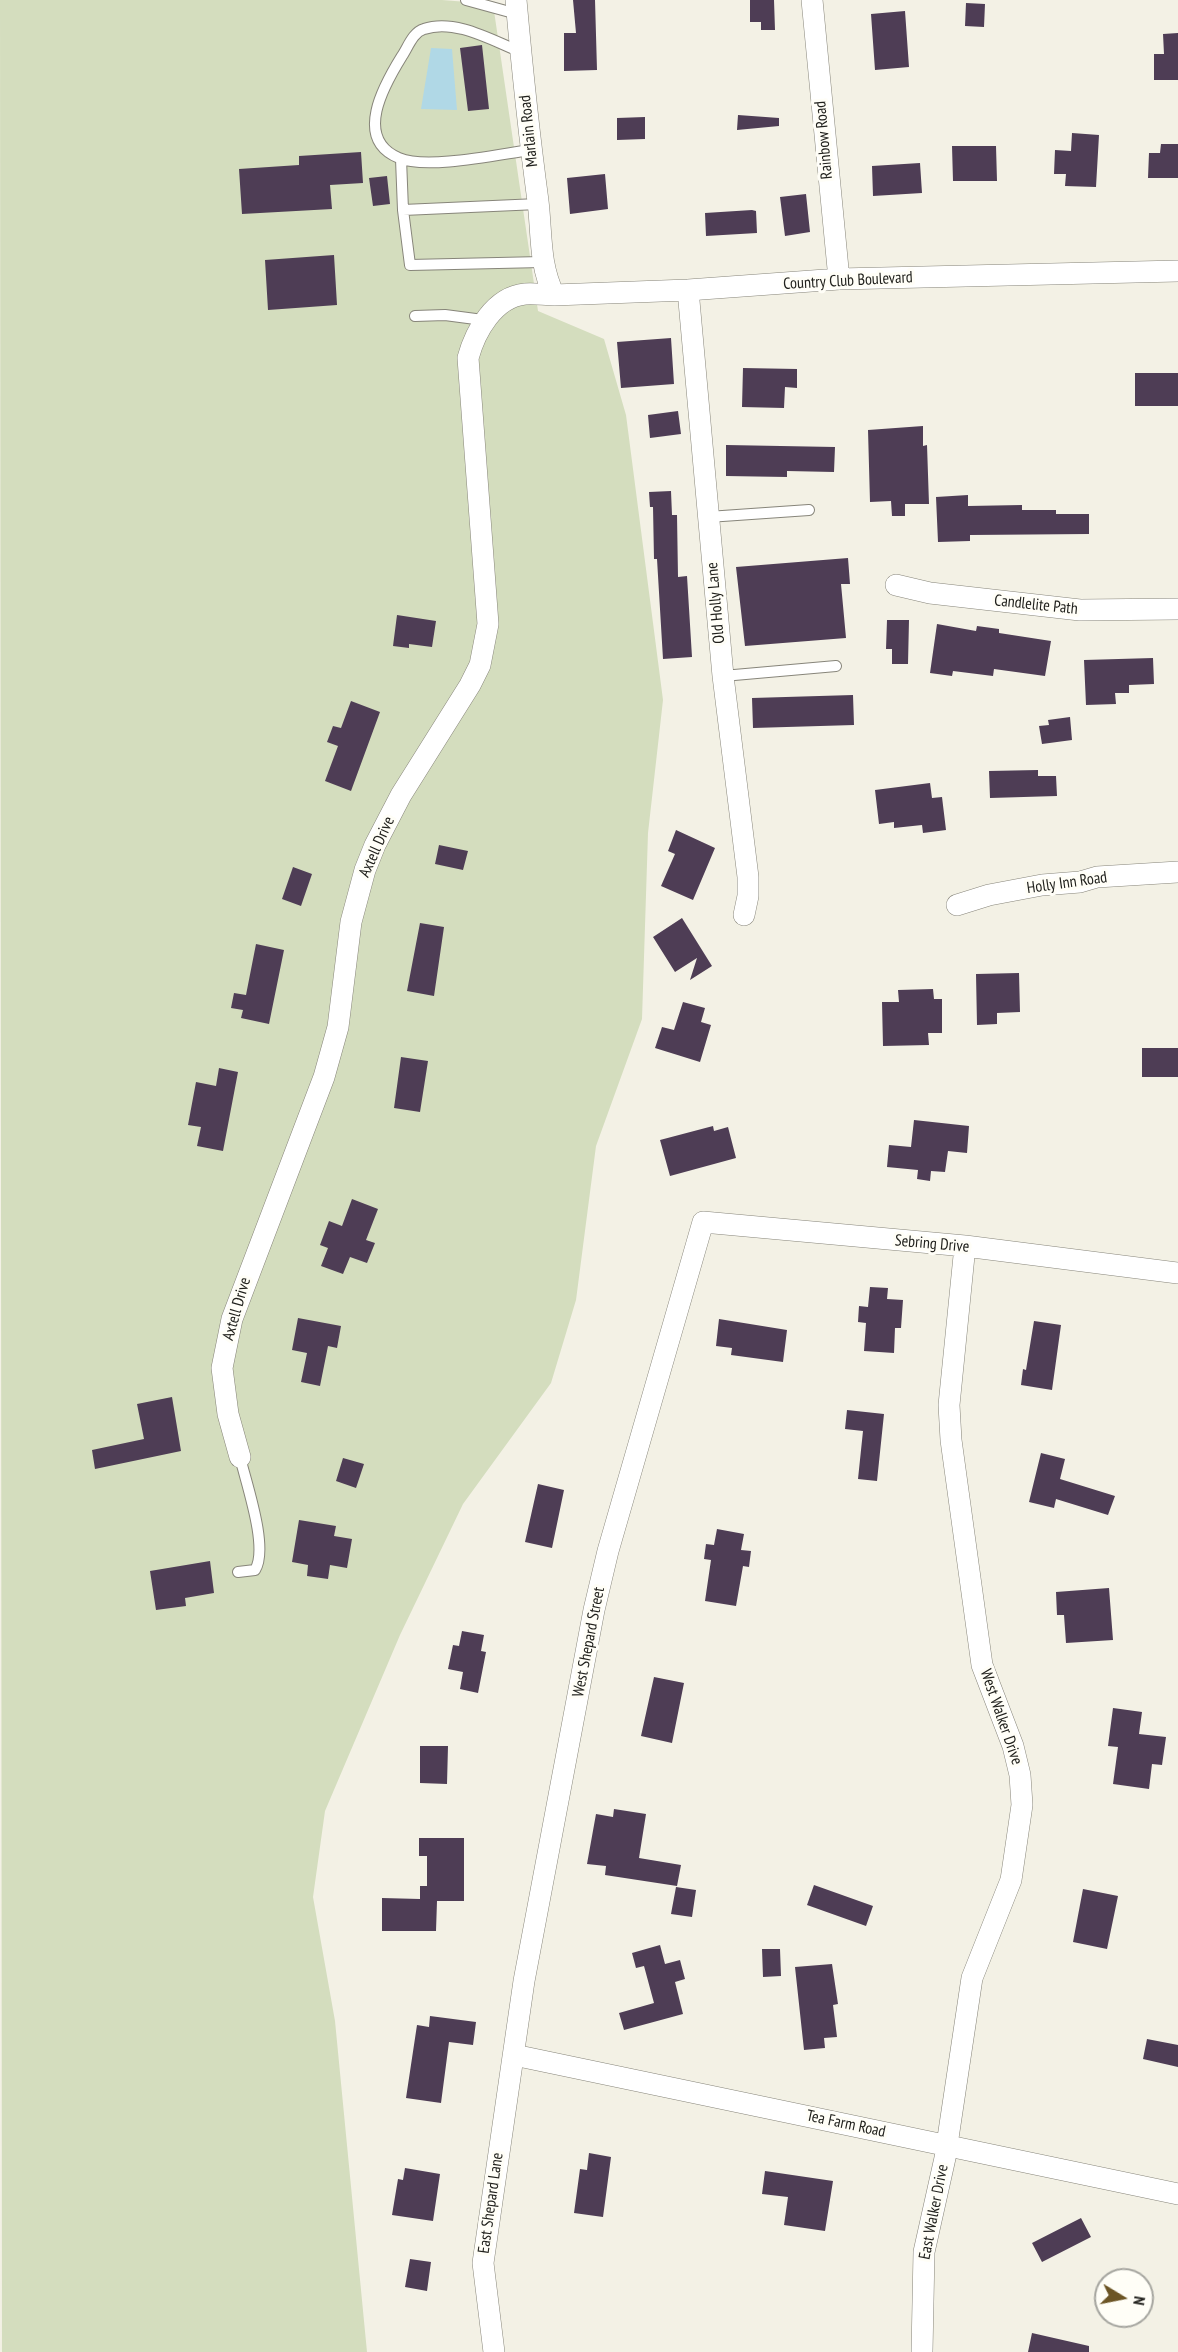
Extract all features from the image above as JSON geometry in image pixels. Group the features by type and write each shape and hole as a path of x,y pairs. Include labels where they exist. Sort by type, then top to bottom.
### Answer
{"street":[{"name":"Rainbow Road","path":"812,0 839,279"},
{"name":"Marlain Road","path":"517,7 542,262"},
{"path":"483,320 516,296 554,295 544,276 542,262"},
{"name":"Country Club Boulevard","path":"554,295 688,290 839,279 1178,271"},
{"name":"Old Holly Lane","path":"688,290 723,676 748,878 748,896 744,915"},
{"name":"Axtell Drive","path":"240,1457 228,1414 222,1368 232,1319 324,1077 338,1027 351,922 365,870 375,845 401,795 470,685 485,645 488,624 483,542 468,385 468,358 483,320"},
{"name":"Candlelite Path","path":"896,585 930,593 1080,610 1178,609"},
{"name":"Holly Inn Road","path":"957,905 989,895 1041,885 1080,882 1097,877 1178,872"},
{"name":"Sebring Drive","path":"700,1238 703,1221 965,1246 1178,1273"},
{"name":"West Shepard Street","path":"513,2055 524,1981 594,1610 608,1551 700,1238"},
{"name":"West Walker Drive","path":"947,2145 972,1978 1011,1880 1022,1804 1020,1775 1013,1746 982,1665 951,1440 949,1405 965,1246"},
{"name":"Tea Farm Road","path":"513,2055 1178,2194"},
{"name":"East Shepard Lane","path":"494,2352 483,2263 513,2055"},
{"name":"East Walker Drive","path":"922,2352 924,2252 947,2145"}],"lane":[{"path":"466,0 517,7"},
{"path":"521,51 458,28 432,27 416,33 391,72 374,116 376,134 380,143 401,159 468,161 531,150"},
{"path":"401,159 403,210 410,265 542,262"},
{"path":"403,210 538,204"},
{"path":"415,316 445,315 483,320"},
{"path":"708,517 809,510"},
{"path":"723,676 836,666"},
{"path":"238,1572 255,1570 260,1559 256,1523 240,1457"}],"green space":[{"path":"0,0 442,0 493,4 538,311 604,339 626,415 663,700 648,833 642,1019 596,1146 576,1300 551,1383 463,1504 400,1635 325,1811 313,1897 335,2021 367,2352 2,2352"}],"water":[{"path":"431,48 452,49 457,110 421,109"}],"building":[{"path":"573,0 595,0 597,70 564,71 564,33 576,33"},
{"path":"750,0 774,0 775,30 761,30 761,22 750,22"},
{"path":"966,3 985,4 984,27 965,26"},
{"path":"905,11 909,67 875,70 871,14"},
{"path":"1178,33 1178,80 1154,80 1154,54 1164,54 1163,34"},
{"path":"482,45 489,109 468,111 460,48"},
{"path":"738,115 779,118 779,126 737,130"},
{"path":"645,117 645,139 617,140 617,118"},
{"path":"1072,133 1099,135 1096,187 1065,186 1066,174 1054,174 1055,150 1071,151"},
{"path":"1161,144 1178,144 1178,178 1148,178 1149,153 1160,153"},
{"path":"952,146 996,146 997,181 953,181"},
{"path":"361,152 363,183 330,185 332,209 242,214 239,169 299,165 299,156"},
{"path":"920,163 922,193 873,196 872,166"},
{"path":"605,174 608,209 570,214 567,178"},
{"path":"387,176 390,204 373,206 369,178"},
{"path":"806,194 810,232 785,236 780,197"},
{"path":"756,211 757,233 706,236 705,213"},
{"path":"334,255 337,305 268,310 265,260"},
{"path":"671,338 674,384 621,388 617,342"},
{"path":"743,368 797,369 797,388 785,387 784,408 742,407"},
{"path":"1135,373 1178,373 1178,406 1135,406"},
{"path":"678,411 681,434 650,438 648,415"},
{"path":"923,426 923,446 927,445 929,504 905,504 905,516 892,516 891,501 870,502 868,430"},
{"path":"726,445 835,447 834,472 787,471 787,477 726,476"},
{"path":"671,491 672,515 677,515 678,577 687,576 692,657 663,659 657,559 654,559 653,507 650,507 649,492"},
{"path":"968,495 968,506 1022,505 1022,510 1056,510 1056,514 1089,514 1089,534 970,535 970,541 938,542 936,497"},
{"path":"848,558 850,584 841,584 846,638 745,646 736,567"},
{"path":"397,615 436,621 432,647 409,644 409,648 393,646"},
{"path":"887,620 909,620 908,664 892,664 892,649 886,649"},
{"path":"937,624 976,631 977,626 999,629 999,633 1051,641 1045,676 994,669 993,676 953,671 952,676 930,673"},
{"path":"1153,658 1154,684 1129,685 1129,693 1115,693 1116,704 1086,705 1084,660"},
{"path":"853,695 854,725 753,728 752,698"},
{"path":"351,701 380,712 351,791 325,781 338,746 327,742 333,726 341,728"},
{"path":"1070,717 1072,740 1042,744 1039,726 1049,725 1048,720"},
{"path":"1038,770 1038,776 1056,776 1057,796 990,798 989,771"},
{"path":"930,783 932,798 942,797 946,830 923,833 922,825 894,828 894,822 879,824 875,790"},
{"path":"676,830 715,848 693,900 661,886 675,854 668,851"},
{"path":"439,845 468,851 463,870 435,864"},
{"path":"293,867 312,874 301,906 282,899"},
{"path":"682,918 712,966 690,980 697,958 675,972 653,937"},
{"path":"420,923 444,927 434,996 407,991"},
{"path":"256,944 284,950 269,1024 241,1018 243,1010 231,1008 234,993 246,995"},
{"path":"1019,973 1020,1012 997,1013 997,1024 977,1025 976,974"},
{"path":"933,989 934,999 942,999 942,1033 928,1033 929,1045 883,1046 882,1002 899,1002 898,990"},
{"path":"683,1002 705,1008 701,1022 711,1025 700,1062 655,1048 662,1027 674,1030"},
{"path":"1142,1048 1178,1048 1178,1077 1142,1077"},
{"path":"401,1057 428,1061 420,1112 394,1108"},
{"path":"219,1068 238,1072 223,1151 197,1146 201,1127 188,1125 196,1082 216,1086"},
{"path":"914,1120 969,1126 967,1153 948,1151 945,1172 931,1171 930,1181 917,1179 918,1170 887,1167 889,1145 911,1147"},
{"path":"713,1126 714,1131 728,1127 736,1158 670,1176 660,1140"},
{"path":"352,1199 378,1209 366,1240 375,1243 367,1263 350,1257 343,1274 321,1266 328,1248 320,1245 329,1221 342,1226"},
{"path":"870,1287 888,1288 887,1299 903,1300 901,1328 895,1328 894,1353 864,1351 866,1323 858,1322 859,1306 868,1307"},
{"path":"298,1318 341,1326 337,1348 328,1346 320,1386 301,1382 307,1353 292,1350"},
{"path":"719,1319 787,1330 783,1362 731,1355 732,1348 716,1346"},
{"path":"1034,1321 1061,1325 1052,1390 1021,1385 1023,1369 1026,1370"},
{"path":"172,1397 181,1451 95,1469 92,1450 144,1439 137,1404"},
{"path":"847,1410 884,1414 877,1481 858,1479 863,1431 845,1429"},
{"path":"1041,1453 1065,1459 1060,1479 1115,1496 1108,1515 1056,1499 1054,1508 1029,1502"},
{"path":"343,1458 364,1464 356,1488 336,1481"},
{"path":"538,1484 564,1490 552,1548 525,1542"},
{"path":"299,1520 336,1526 334,1536 352,1539 347,1568 330,1565 328,1579 307,1576 308,1565 292,1562"},
{"path":"717,1529 744,1534 741,1550 751,1551 749,1567 743,1566 736,1606 705,1601 711,1560 704,1559 706,1544 714,1545"},
{"path":"210,1561 214,1593 185,1598 186,1606 156,1610 150,1571"},
{"path":"1109,1588 1113,1640 1066,1643 1064,1615 1057,1615 1056,1592"},
{"path":"462,1631 484,1635 481,1651 486,1652 478,1693 460,1689 463,1672 448,1669 453,1645 459,1646"},
{"path":"654,1677 684,1683 672,1743 641,1736"},
{"path":"1113,1708 1142,1712 1139,1734 1166,1737 1162,1765 1152,1764 1149,1789 1113,1784 1118,1747 1108,1746"},
{"path":"420,1746 448,1746 447,1784 420,1783"},
{"path":"614,1809 646,1814 639,1858 681,1865 677,1886 605,1875 606,1866 587,1864 596,1814 613,1817"},
{"path":"419,1838 464,1838 464,1901 437,1901 436,1931 382,1931 382,1898 420,1899 420,1886 427,1886 427,1856 419,1856"},
{"path":"814,1885 873,1906 866,1926 807,1905"},
{"path":"676,1887 696,1890 692,1917 671,1914"},
{"path":"1083,1889 1118,1896 1107,1949 1073,1942"},
{"path":"660,1945 665,1964 680,1960 685,1979 675,1982 683,2014 624,2030 619,2013 654,2003 644,1966 636,1968 632,1953"},
{"path":"762,1949 780,1949 781,1976 763,1977"},
{"path":"832,1964 838,2004 833,2005 837,2037 824,2038 825,2048 804,2050 795,1967"},
{"path":"430,2016 476,2022 473,2045 449,2042 441,2103 406,2098 417,2025 429,2027"},
{"path":"1147,2039 1178,2045 1178,2067 1143,2059"},
{"path":"589,2153 611,2157 603,2217 574,2213 580,2169 587,2170"},
{"path":"405,2168 440,2174 433,2221 392,2215 398,2179 403,2180"},
{"path":"765,2171 833,2181 825,2231 784,2225 788,2197 762,2194"},
{"path":"1081,2218 1091,2237 1042,2262 1032,2243"},
{"path":"410,2259 431,2262 427,2291 405,2287"},
{"path":"1032,2333 1089,2346 1089,2352 1028,2352"}]}
